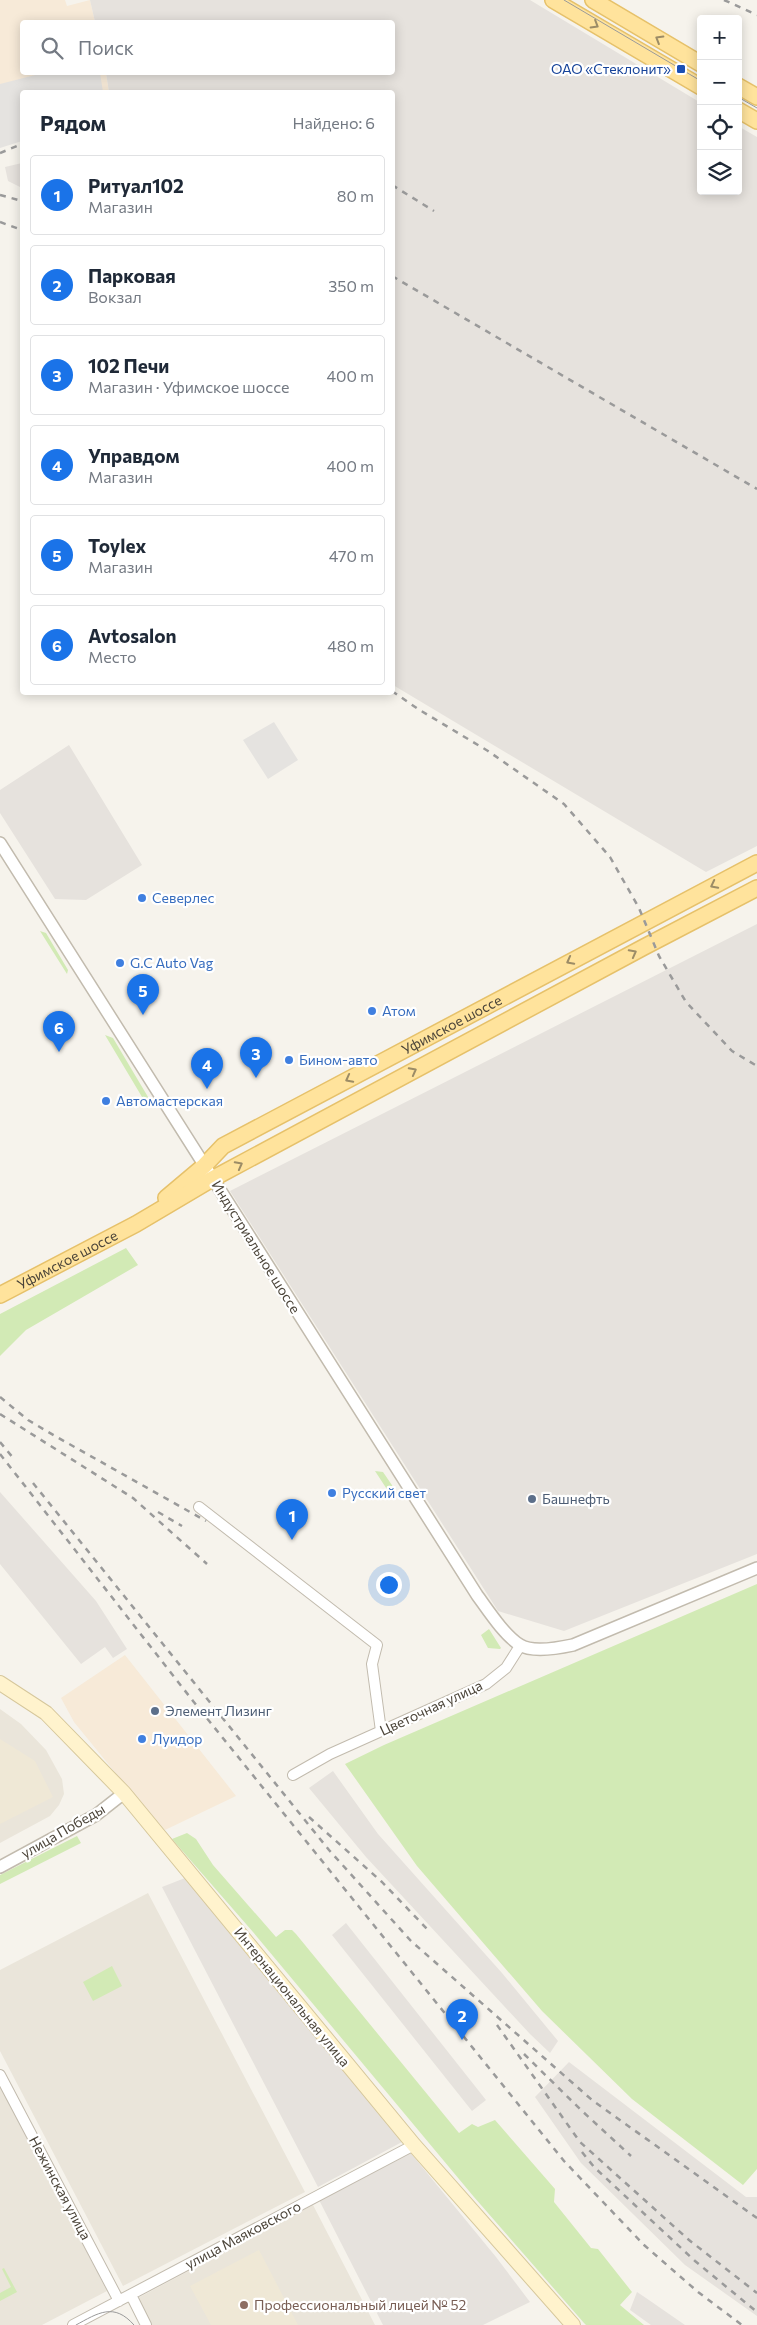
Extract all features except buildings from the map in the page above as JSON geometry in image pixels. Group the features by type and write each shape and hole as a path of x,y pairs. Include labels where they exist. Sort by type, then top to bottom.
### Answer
{"main road":[{"path":"553,0 697,85"},
{"path":"593,0 697,62"},
{"path":"742,88 757,97"},
{"path":"742,112 757,121"},
{"name":"Уфимское шоссе","path":"136,1224 204,1166 223,1146 757,863"},
{"name":"Уфимское шоссе","path":"0,1295 136,1224 212,1179 757,888"},
{"name":"Интернациональная улица","path":"0,1683 46,1713 124,1792 414,2146 573,2325"}],"street":[{"name":"Индустриальное шоссе","path":"0,842 476,1595 498,1623 520,1646"},
{"path":"199,1507 377,1644 372,1664 381,1730"},
{"path":"520,1646 546,1650 573,1645 757,1568"},
{"name":"Цветочная улица","path":"293,1775 330,1754 486,1684 506,1668 520,1646"},
{"name":"улица Победы","path":"0,1867 96,1815 124,1792"},
{"name":"Нежинская улица","path":"0,2075 119,2300"},
{"name":"улица Маяковского","path":"73,2325 414,2146"},
{"path":"131,2294 146,2325"}],"shaded area":[{"path":"0,0 65,0 67,6 90,0 95,20 20,20 20,75 106,75 109,90 20,90 20,97 0,144"},
{"path":"90,0 530,0 697,101 697,195 742,195 742,128 757,137 757,846 706,872 395,686 395,90 109,90 106,75 395,75 395,20 95,20"},
{"path":"35,75 100,75 103,90 20,90 20,142 0,148 0,84"},
{"path":"20,163 20,187 8,181 5,167"},
{"path":"274,722 298,760 268,779 243,740"},
{"path":"69,745 142,865 86,900 55,899 0,813 0,790"},
{"path":"757,924 757,1554 564,1631 498,1611 230,1191"},
{"path":"0,1492 96,1601 127,1649 113,1658 105,1647 81,1664 0,1564"},
{"path":"125,1655 236,1796 165,1830 74,1722 61,1698"},
{"path":"0,1709 21,1724 46,1750 62,1779 64,1794 59,1805 50,1816 0,1843"},
{"path":"0,1739 35,1761 53,1797 0,1824"},
{"path":"333,1771 378,1834 502,1973 558,2041 550,2053 530,2034 366,1857 309,1788"},
{"path":"185,1878 402,2142 318,2187 162,1887"},
{"path":"148,1893 305,2192 123,2286 0,2051 0,1970"},
{"path":"346,1923 486,2100 472,2111 332,1935"},
{"path":"569,2062 746,2197 757,2197 757,2316 685,2265 581,2163 535,2097"},
{"path":"0,2086 107,2291 42,2325 0,2325"},
{"path":"409,2151 496,2257 530,2302 483,2325 383,2325 318,2198"},
{"path":"313,2205 375,2325 149,2325 136,2299"},
{"name":"Профессиональный лицей № 52","path":"259,2250 298,2325 211,2325 190,2286"},
{"path":"637,2292 685,2325 651,2325 630,2310"}],"green space":[{"path":"40,931 46,933 68,970 67,974"},
{"path":"105,1035 113,1038 151,1102 148,1107"},
{"path":"126,1248 138,1265 26,1330 0,1356 0,1314"},
{"path":"375,1471 383,1472 398,1494 392,1497"},
{"path":"757,1584 757,2169 743,2185 632,2099 542,2011 417,1866 345,1764 384,1745"},
{"path":"489,1629 500,1649 488,1648 481,1635"},
{"path":"187,1833 196,1839 213,1865 276,1937 285,1930 292,1930 296,1934 459,2133 472,2124 478,2127 495,2120 555,2189 554,2202 591,2248 598,2249 632,2292 620,2305 644,2325 586,2325 584,2323 474,2197 253,1932 172,1839"},
{"path":"77,1836 81,1843 0,1884 0,1875"},
{"path":"112,1966 122,1986 93,2001 83,1982"},
{"path":"4,2268 17,2292 0,2301 0,2293 11,2287 2,2269"}],"tram line":[{"path":"564,0 697,79"},
{"path":"742,99 757,108"},
{"path":"76,2325 106,2312 120,2314 134,2325"}],"railway":[{"path":"724,0 757,15"},
{"path":"0,153 20,145"},
{"path":"395,187 434,211"},
{"path":"0,195 20,200"},
{"path":"0,222 20,229"},
{"path":"395,278 757,489"},
{"path":"395,693 488,751 564,804 610,857 639,908 659,956 686,1002 732,1051 757,1066"},
{"path":"0,1397 28,1420 206,1521"},
{"path":"0,1414 133,1498 207,1564"},
{"path":"0,1442 14,1459"},
{"path":"0,1454 193,1701 564,2161 644,2245 698,2292 742,2325"},
{"path":"33,1483 329,1850 411,1941 592,2100 757,2218"},
{"path":"158,1512 182,1526"},
{"path":"309,1817 382,1882 428,1930"},
{"path":"497,2025 580,2142 689,2240 757,2293"},
{"path":"524,2054 631,2156"},
{"path":"582,2152 594,2167 695,2261 757,2312"}],"place":[{"name":"ОАО «Стеклонит»","path":"681,69"},
{"name":"Северлес","path":"142,898"},
{"name":"G.C Auto Vag","path":"120,963"},
{"name":"Атом","path":"372,1011"},
{"name":"Toylex","path":"143,1015"},
{"name":"Avtosalon","path":"59,1052"},
{"name":"Бином-авто","path":"289,1060"},
{"name":"102 Печи","path":"256,1078"},
{"name":"Управдом","path":"207,1089"},
{"name":"Автомастерская","path":"106,1101"},
{"name":"Русский свет","path":"332,1493"},
{"name":"Башнефть","path":"532,1499"},
{"name":"Ритуал102","path":"292,1540"},
{"name":"Элемент Лизинг","path":"155,1711"},
{"name":"Луидор","path":"142,1739"},
{"name":"Парковая","path":"462,2040"},
{"name":"Профессиональный лицей № 52","path":"244,2305"}]}
